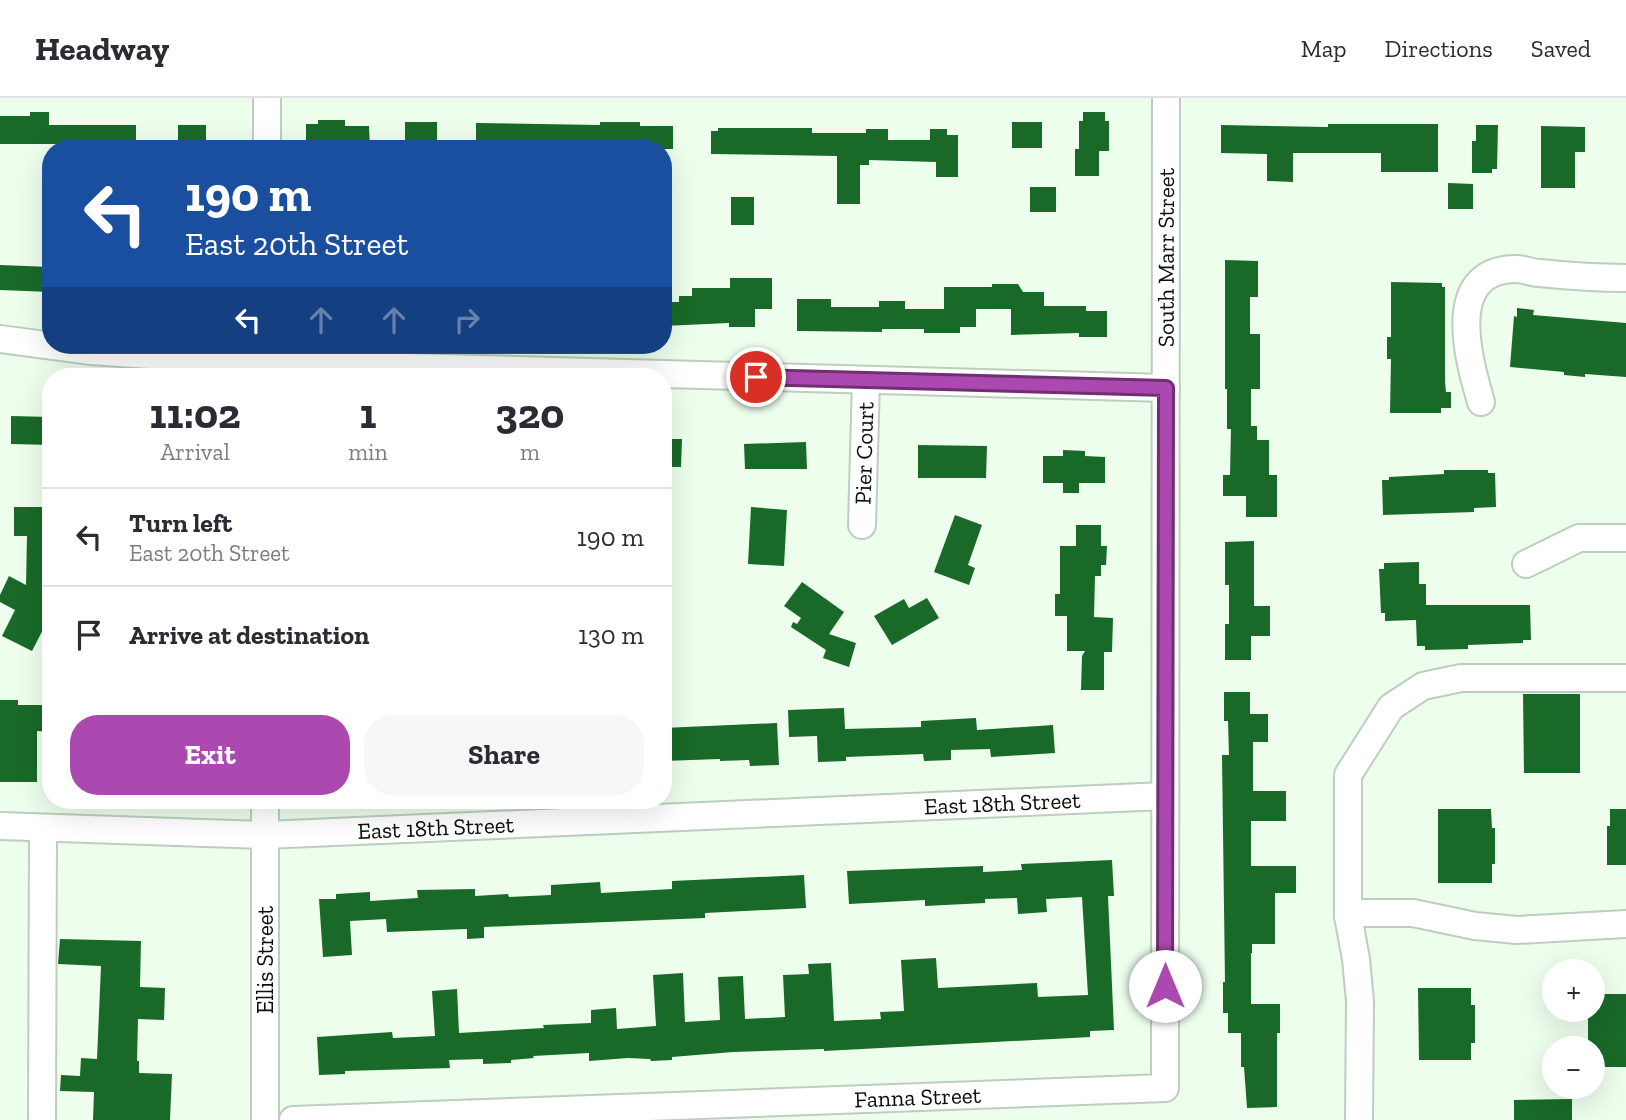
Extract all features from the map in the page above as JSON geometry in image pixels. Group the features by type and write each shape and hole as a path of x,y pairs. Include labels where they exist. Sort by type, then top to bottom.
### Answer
{"street":[{"path":"267,98 267,140"},
{"name":"South Marr Street","path":"1165,1088 1166,98"},
{"path":"1481,402 1468,356 1466,318 1472,293 1486,278 1503,270 1516,268 1536,273 1626,278"},
{"path":"0,339 42,345"},
{"path":"144,354 426,368"},
{"path":"672,376 1166,388"},
{"name":"Pier Court","path":"862,525 866,380"},
{"path":"1526,564 1579,538 1626,538"},
{"path":"1359,1120 1360,1001 1348,916 1348,775 1391,708 1423,686 1461,678 1626,678"},
{"name":"East 18th Street","path":"0,826 265,835 1165,796"},
{"name":"Ellis Street","path":"265,809 265,1120"},
{"path":"42,1120 43,828"},
{"path":"1348,916 1364,913 1413,913 1475,926 1517,930 1626,924"},
{"name":"Fanna Street","path":"293,1120 1165,1088"}],"building":[{"path":"30,112 49,112 49,125 136,125 136,140 42,140 42,144 0,144 0,116 30,116"},
{"path":"1083,112 1105,112 1105,121 1109,121 1109,151 1099,151 1099,176 1075,176 1075,149 1079,149 1079,121 1083,121"},
{"path":"318,120 345,120 345,126 369,126 370,140 306,140 306,124 318,124"},
{"path":"405,122 437,122 437,140 405,140"},
{"path":"600,122 640,122 640,126 673,126 673,149 672,140 476,140 476,123 600,125"},
{"path":"1012,122 1042,122 1042,148 1012,148"},
{"path":"1328,124 1438,124 1438,172 1381,172 1381,153 1293,153 1293,182 1267,181 1267,154 1221,153 1221,125 1328,127"},
{"path":"178,125 206,125 206,140 178,140"},
{"path":"1476,125 1498,125 1497,169 1492,169 1492,173 1472,173 1472,141 1476,141"},
{"path":"1541,126 1585,127 1585,152 1575,152 1575,188 1541,188"},
{"path":"718,128 812,128 812,133 866,133 866,129 888,129 888,140 930,140 930,129 947,129 947,135 958,135 958,177 936,177 936,162 869,160 869,165 860,165 860,204 837,204 837,156 711,154 711,131 718,131"},
{"path":"1448,183 1473,184 1473,209 1448,209"},
{"path":"1030,187 1056,187 1056,212 1030,212"},
{"path":"731,197 754,197 754,225 731,225"},
{"path":"1225,260 1258,261 1258,297 1250,297 1250,334 1260,334 1260,389 1251,389 1251,426 1257,426 1257,440 1269,440 1269,475 1277,475 1277,517 1246,517 1246,496 1223,496 1223,475 1230,475 1231,429 1227,429 1225,389"},
{"path":"0,265 42,267 42,292 0,290"},
{"path":"730,278 772,278 772,309 755,309 755,327 729,327 729,323 672,326 672,302 679,302 679,296 692,296 692,288 730,288"},
{"path":"1391,282 1442,283 1442,287 1445,287 1445,381 1446,392 1451,392 1451,408 1441,408 1441,413 1390,413 1391,359 1387,359 1387,337 1391,337"},
{"path":"992,284 1018,284 1023,292 1044,292 1044,306 1086,306 1086,311 1107,311 1107,337 1079,337 1079,333 1011,335 1011,309 976,309 976,327 960,327 960,333 924,333 924,329 882,329 882,332 797,331 797,299 831,299 831,307 879,307 879,301 905,301 905,309 944,309 944,287 992,287"},
{"path":"1517,308 1534,310 1533,315 1626,323 1626,377 1585,374 1585,377 1564,375 1564,372 1510,367"},
{"path":"11,416 42,417 42,445 11,444"},
{"path":"672,439 682,439 681,467 672,467"},
{"path":"806,442 807,469 745,469 744,444"},
{"path":"918,445 987,446 986,478 918,478"},
{"path":"1063,450 1085,451 1085,456 1105,457 1105,483 1079,483 1079,493 1063,493 1063,483 1043,483 1043,456 1063,456"},
{"path":"1444,470 1488,470 1488,473 1495,473 1496,507 1474,508 1474,512 1383,515 1382,480 1389,480 1389,477 1444,474"},
{"path":"14,507 42,507 42,632 32,651 2,636 15,610 0,602 0,595 9,576 26,585 27,536 14,536"},
{"path":"751,507 787,510 784,566 748,564"},
{"path":"955,515 982,525 968,565 975,568 969,585 934,572"},
{"path":"1076,525 1101,525 1101,546 1107,546 1106,565 1101,565 1101,576 1095,576 1094,617 1113,618 1112,652 1104,652 1104,690 1081,690 1082,656 1085,651 1067,651 1067,616 1055,616 1055,594 1060,594 1060,546 1076,546"},
{"path":"1254,541 1254,606 1270,606 1270,636 1251,636 1251,660 1225,660 1229,585 1225,585 1225,542"},
{"path":"1419,562 1419,584 1426,584 1426,605 1530,605 1531,640 1523,640 1523,643 1468,645 1468,649 1425,650 1425,646 1417,646 1416,620 1385,621 1385,613 1381,613 1379,569 1384,569 1384,563"},
{"path":"802,582 844,612 829,634 856,643 849,667 823,658 826,650 791,627 793,622 797,624 801,618 784,606"},
{"path":"927,598 939,618 892,645 874,616 904,599 909,608"},
{"path":"1224,692 1250,692 1250,714 1268,714 1268,742 1253,742 1253,791 1286,791 1286,821 1251,821 1251,866 1296,866 1296,893 1275,893 1275,944 1252,944 1251,953 1251,1004 1280,1004 1280,1033 1277,1033 1277,1107 1247,1108 1244,1067 1241,1067 1241,1033 1228,1033 1228,1013 1223,1013 1225,982 1222,755 1229,755 1228,721 1224,721"},
{"path":"1523,694 1580,694 1580,773 1524,773"},
{"path":"0,700 18,700 18,705 42,705 42,731 37,731 37,782 0,782"},
{"path":"844,708 845,729 921,727 921,721 976,718 977,730 1053,725 1055,753 991,757 990,749 951,750 951,760 924,761 923,754 846,757 846,761 818,762 817,736 789,737 788,710"},
{"path":"777,723 779,765 750,766 749,760 672,761 672,728"},
{"path":"1438,809 1491,809 1492,828 1495,828 1492,883 1438,883"},
{"path":"1610,809 1626,809 1626,865 1607,865"},
{"path":"1112,860 1114,896 1108,896 1114,1030 1090,1031 1090,1037 824,1051 733,1052 651,1061 628,1058 589,1061 589,1053 533,1056 534,1058 511,1060 511,1063 483,1064 483,1059 449,1060 450,1068 345,1071 345,1074 319,1075 317,1037 392,1032 393,1038 435,1036 432,991 457,989 459,1033 591,1023 591,1010 616,1008 617,1029 656,1026 653,975 683,973 685,1022 720,1020 718,977 743,976 745,1019 785,1017 783,975 809,974 808,964 831,963 834,1021 881,1019 880,1012 904,1011 901,960 936,958 938,988 1037,983 1038,997 1088,995 1082,897 1046,899 1047,912 1018,914 1017,898 985,899 985,903 925,906 925,900 849,904 847,871 983,866 983,872 1022,870 1021,864"},
{"path":"804,875 806,908 705,913 705,918 484,927 484,938 467,939 467,929 387,932 386,919 350,921 352,955 323,957 319,899 336,899 336,894 370,892 370,901 418,898 417,890 475,889 475,896 508,894 509,897 551,895 551,885 600,882 601,893 672,889 672,881"},
{"path":"60,939 141,941 140,987 165,988 164,1020 138,1019 137,1061 139,1073 172,1074 170,1120 93,1120 94,1092 60,1091 61,1075 80,1076 81,1058 97,1059 101,966 58,964"},
{"path":"1418,988 1471,988 1471,1005 1475,1005 1475,1043 1471,1043 1471,1060 1419,1060"},
{"path":"1605,994 1626,994 1626,1067 1605,1067 1605,1036 1588,1036 1588,1022 1605,1022"},
{"path":"1572,1099 1572,1120 1514,1120 1514,1100"}],"route":[{"path":"756,377 1166,388 1165,986"}]}
